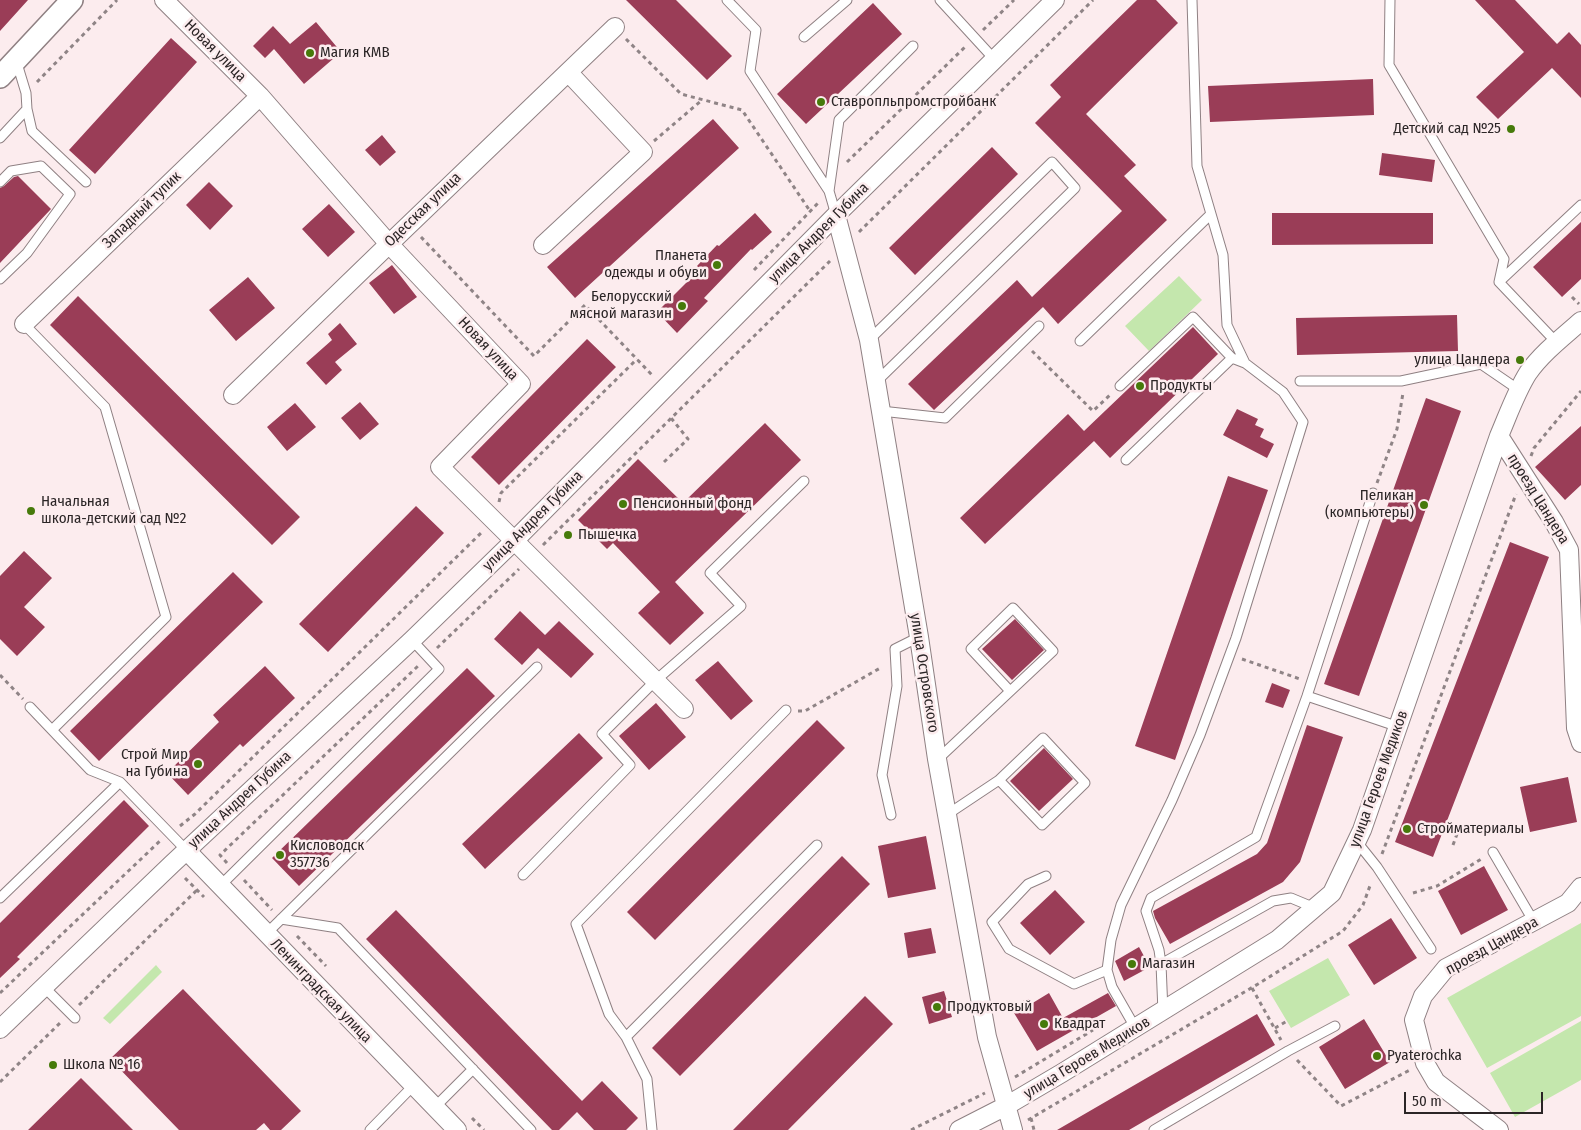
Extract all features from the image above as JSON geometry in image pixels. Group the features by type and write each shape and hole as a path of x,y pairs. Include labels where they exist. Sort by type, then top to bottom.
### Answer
{"street":[{"path":"0,77 72,0"},
{"name":"Новая улица","path":"164,0 260,96 389,244 521,384 440,468 684,709"},
{"name":"улица Андрея Губина","path":"0,1029 186,850 412,640 514,541 836,215 1055,0"},
{"name":"Одесская улица","path":"233,395 615,27"},
{"path":"543,245 643,152 568,72"},
{"name":"Западный тупик","path":"24,324 260,96"},
{"name":"улица Островского","path":"836,215 870,340 938,759 987,1037 1013,1130"},
{"name":"улица Героев Медиков","path":"959,1130 1006,1106 1136,1029 1277,940 1332,893 1362,830 1499,436 1519,390 1529,372 1543,356 1581,321"},
{"name":"проезд Цандера","path":"1499,436 1569,550 1576,728 1581,742"},
{"name":"Ленинградская улица","path":"186,850 457,1130"},
{"name":"проезд Цандера","path":"1499,1130 1436,1082 1425,1063 1414,1020 1423,996 1446,968 1568,903 1581,887"}],"lane":[{"path":"727,0 756,30 750,71 829,191 836,215"},
{"path":"804,37 847,0"},
{"path":"940,0 995,60"},
{"path":"1192,0 1197,166 1223,255 1227,325 1245,363"},
{"path":"1390,0 1389,65 1504,259 1499,282"},
{"path":"829,191 839,120 913,46"},
{"path":"16,60 26,93 27,109 32,131 86,182"},
{"path":"0,138 27,109"},
{"path":"870,340 1052,162 1076,188 877,380"},
{"path":"0,182 12,171 41,166 70,194 27,253 0,279"},
{"path":"1499,282 1581,205"},
{"path":"1080,341 1211,214"},
{"path":"1499,282 1557,343"},
{"path":"1120,386 1193,317 1232,358 1245,363 1283,392 1304,422 1226,664 1200,735 1172,800 1121,905 1111,940 1107,970 1112,987 1136,1029"},
{"path":"24,324 105,407 166,617 52,730"},
{"path":"882,411 945,418 1040,326"},
{"path":"1126,460 1232,358"},
{"path":"1300,381 1405,380 1480,364 1519,390"},
{"path":"523,875 630,765 602,734 655,681 741,606 710,573 804,481"},
{"path":"1163,1012 1159,950 1146,910 1151,898 1256,837 1312,683 1374,493"},
{"path":"938,759 1054,650 1013,608 971,649 1010,691"},
{"path":"890,815 882,775 897,686 895,649 919,637"},
{"path":"220,886 439,669 412,640"},
{"path":"266,934 537,667"},
{"path":"1307,696 1399,727"},
{"path":"30,707 90,770 120,782 186,850"},
{"path":"652,1130 647,1079 626,1037 609,1014 576,924 786,710"},
{"path":"948,814 999,780 1043,738 1085,783 1042,825 999,780"},
{"path":"0,898 120,782"},
{"path":"1356,842 1377,867 1431,949"},
{"path":"626,1037 817,845"},
{"path":"1493,852 1534,922"},
{"path":"1046,876 1028,884 992,922 1009,949 1074,984 1107,970"},
{"path":"1161,964 1273,900 1291,898 1315,908"},
{"path":"281,919 338,928 531,1130"},
{"path":"44,987 72,1016"},
{"path":"1154,1130 1288,1051 1335,1026"},
{"path":"435,1107 473,1069"},
{"path":"370,1130 414,1085"}],"path":[{"path":"26,93 116,0"},
{"path":"832,177 1014,0"},
{"path":"220,855 531,558 1093,0"},
{"path":"615,27 681,94 742,110 810,212"},
{"path":"643,152 702,100"},
{"path":"409,224 534,356 584,305 652,376"},
{"path":"1572,297 1581,307"},
{"path":"1023,342 1093,411 1120,386"},
{"path":"0,994 154,846 195,814 493,521 501,493 637,359"},
{"path":"1374,493 1397,429 1405,380"},
{"path":"1013,1130 1344,931 1363,905 1534,448 1581,391"},
{"path":"664,462 688,439 670,418"},
{"path":"786,710 805,711 896,659"},
{"path":"1257,664 1312,683"},
{"path":"0,675 30,707"},
{"path":"1453,845 1461,823"},
{"path":"1413,893 1437,886 1493,852"},
{"path":"0,1082 72,1016 197,890"},
{"path":"1252,988 1288,1051 1341,1106 1425,1063"},
{"path":"1274,1028 1287,1022"},
{"path":"911,1130 1000,1086 1100,1026"},
{"path":"1031,1119 1034,1130"}],"green space":[{"path":"1179,276 1202,300 1149,351 1125,326"},
{"path":"1581,923 1581,1016 1487,1068 1447,998"},
{"path":"1328,958 1350,995 1291,1028 1269,991"},
{"path":"156,965 162,972 110,1024 103,1018"},
{"path":"1581,1021 1581,1080 1515,1117 1490,1073"}],"building":[{"path":"0,0 28,0 0,31"},
{"path":"626,0 676,0 732,56 707,80"},
{"path":"1137,0 1156,0 1178,23 1086,114 1136,165 1124,176 1167,220 1058,324 1043,307 934,410 908,384 1017,280 1032,297 1122,211 1035,123 1061,97 1050,85"},
{"path":"1475,0 1515,0 1557,44 1569,32 1581,45 1581,98 1552,68 1498,119 1476,97 1524,52"},
{"path":"873,3 902,34 806,124 777,94"},
{"name":"Магия КМВ","path":"316,22 341,52 304,84 274,49 265,58 253,46 273,26 290,44"},
{"path":"171,38 197,62 95,174 69,150"},
{"path":"1373,79 1374,115 1210,122 1208,86"},
{"path":"713,119 739,148 575,298 547,267"},
{"path":"382,135 396,152 380,166 365,150"},
{"path":"992,147 1018,174 915,275 889,248"},
{"path":"1382,153 1435,160 1432,182 1379,175"},
{"path":"18,176 51,209 0,263 0,188"},
{"path":"209,182 233,206 210,230 186,205"},
{"path":"329,204 355,232 328,257 302,229"},
{"path":"755,213 772,232 751,249 704,298 708,301 677,333 657,312 700,269 697,266 717,245 719,246"},
{"path":"1272,213 1433,213 1433,244 1272,245"},
{"path":"1581,222 1581,279 1562,297 1533,267"},
{"path":"392,265 417,297 394,314 369,283"},
{"path":"248,277 275,308 236,341 209,310"},
{"path":"78,296 300,517 272,545 50,325"},
{"path":"1457,315 1458,351 1297,355 1296,318"},
{"path":"340,323 357,344 335,362 342,370 326,385 306,363 332,340 328,334"},
{"path":"1193,327 1218,354 1110,458 1094,441 985,544 960,518 1068,414 1084,431"},
{"path":"587,339 616,367 499,485 471,457"},
{"path":"1426,398 1461,411 1359,696 1324,684"},
{"path":"360,402 379,424 360,440 341,418"},
{"path":"295,403 316,427 287,451 267,427"},
{"path":"1237,409 1258,419 1255,425 1264,429 1260,437 1274,444 1267,458 1223,435"},
{"path":"765,423 801,460 675,582 704,613 670,645 638,613 660,592 613,543 607,549 578,520 638,459 683,503"},
{"path":"1581,426 1581,485 1565,500 1535,467"},
{"path":"1228,476 1268,490 1175,760 1135,746"},
{"path":"416,506 444,533 328,652 299,624"},
{"path":"1510,542 1549,557 1433,857 1395,842"},
{"path":"24,551 52,578 24,607 45,627 17,656 0,639 0,576"},
{"path":"233,572 263,602 99,761 70,731"},
{"path":"520,611 545,635 559,621 594,654 571,678 538,648 522,665 494,639"},
{"path":"1015,619 1044,650 1012,680 982,649"},
{"path":"718,661 753,701 731,720 695,680"},
{"path":"265,666 295,698 243,747 240,744 188,795 167,773 219,722 213,715"},
{"path":"467,668 495,696 299,886 272,858"},
{"path":"1272,683 1290,690 1283,708 1265,702"},
{"path":"656,703 686,737 649,770 619,736"},
{"path":"817,720 845,748 655,940 627,912"},
{"path":"1307,725 1343,737 1300,862 1283,882 1170,944 1153,911 1257,854 1267,843"},
{"path":"579,733 603,758 485,869 462,844"},
{"path":"1044,748 1073,779 1039,811 1010,781"},
{"path":"1568,777 1577,822 1530,832 1520,787"},
{"path":"124,800 149,826 17,957 20,959 0,978 0,923"},
{"path":"926,836 936,889 888,898 878,846"},
{"path":"842,856 870,884 680,1076 652,1048"},
{"path":"1484,866 1508,910 1461,935 1438,891"},
{"path":"1055,890 1085,922 1050,955 1020,923"},
{"path":"396,910 582,1101 602,1081 638,1118 626,1130 594,1130 577,1112 559,1130 552,1130 366,939"},
{"path":"1391,918 1417,958 1374,985 1348,945"},
{"path":"931,928 936,953 908,958 904,933"},
{"name":"Магазин","path":"1139,947 1150,967 1124,981 1115,961"},
{"path":"183,989 301,1111 281,1130 270,1130 264,1123 256,1130 179,1130 110,1059"},
{"name":"Продуктовый","path":"944,991 952,1017 929,1024 922,997"},
{"name":"Квадрат","path":"1049,993 1063,1018 1108,993 1116,1006 1037,1051 1011,1008 1028,998 1031,1004"},
{"path":"865,996 893,1024 788,1130 733,1130"},
{"path":"1257,1014 1275,1045 1129,1130 1057,1130"},
{"path":"1364,1019 1390,1062 1345,1089 1319,1047"},
{"path":"81,1078 133,1130 28,1130"}],"place":[{"name":"Магия КМВ","path":"310,53"},
{"name":"Ставропльпромстройбанк","path":"821,102"},
{"name":"Детский сад №25","path":"1511,129"},
{"name":"Планета одежды и обуви","path":"717,265"},
{"name":"Белорусский мясной магазин","path":"682,306"},
{"name":"улица Цандера","path":"1520,360"},
{"name":"Продукты","path":"1140,386"},
{"name":"Пенсионный фонд","path":"623,504"},
{"name":"Пеликан (компьютеры)","path":"1424,505"},
{"name":"Начальная школа-детский сад №2","path":"31,511"},
{"name":"Пышечка","path":"568,535"},
{"name":"Строй Мир на Губина","path":"198,764"},
{"name":"Стройматериалы","path":"1407,829"},
{"name":"Кисловодск 357736","path":"280,855"},
{"name":"Магазин","path":"1132,964"},
{"name":"Продуктовый","path":"937,1007"},
{"name":"Квадрат","path":"1044,1024"},
{"name":"Pyaterochka","path":"1377,1056"},
{"name":"Школа № 16","path":"53,1065"}]}
